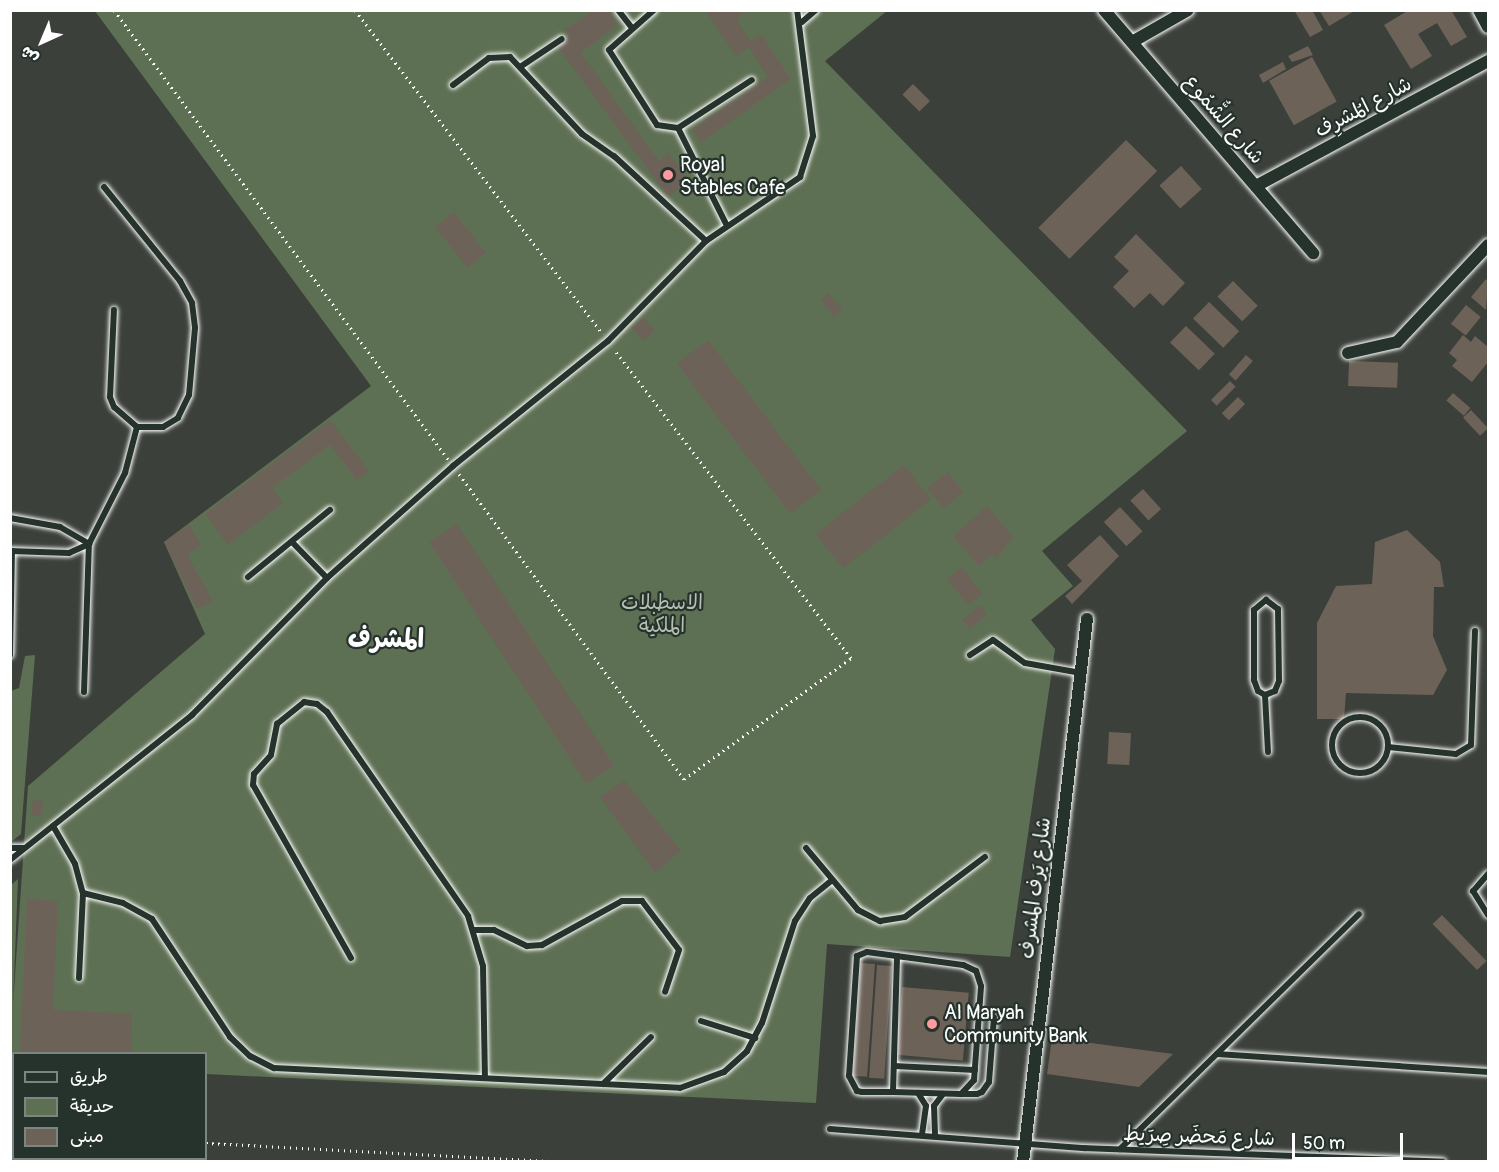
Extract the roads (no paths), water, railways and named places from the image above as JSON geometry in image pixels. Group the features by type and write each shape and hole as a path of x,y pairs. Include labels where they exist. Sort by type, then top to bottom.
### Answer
{"street":[{"name":"شارع الشُّمُوع","path":"1104,10 1314,253"},
{"path":"1132,42 1188,10"},
{"path":"1479,10 1488,27"},
{"name":"شارع المُشرِف","path":"1256,186 1488,61"},
{"path":"1348,353 1397,342 1488,245"},
{"name":"شارع يَرف المشرف","path":"1023,1161 1087,619"}],"lane":[{"path":"618,10 632,28"},
{"path":"654,10 613,42 609,55 657,125 678,128 752,80"},
{"path":"10,861 192,715 327,578 453,465 608,341 706,241 726,224 800,177 813,136 802,22 797,10"},
{"path":"802,22 816,10"},
{"path":"520,67 562,39"},
{"path":"453,85 494,55 510,57 582,134 614,156 706,241"},
{"path":"678,128 726,224"},
{"path":"104,187 180,281 195,315 187,404 171,423 137,427 120,416 110,397 114,310"},
{"path":"84,692 89,544 128,465 137,427"},
{"path":"248,577 330,510"},
{"path":"10,518 60,527 89,544"},
{"path":"292,542 327,578"},
{"path":"10,656 11,551 69,553 89,544"},
{"path":"1266,600 1278,609 1279,681 1275,691 1266,695 1255,688 1254,610 1266,600"},
{"path":"1388,747 1456,754 1471,745 1475,632"},
{"path":"970,655 993,640 1025,663 1081,673"},
{"path":"1266,695 1268,752"},
{"path":"351,958 253,785 254,774 271,755 277,724 303,702 317,704 327,712 461,903 474,930 484,975 485,1077"},
{"path":"1363,717 1383,728 1388,747 1380,765 1362,772 1338,762 1332,745 1338,727 1363,717"},
{"path":"53,826 75,864 83,893 79,978"},
{"path":"10,848 24,848"},
{"path":"806,848 864,915 889,922 905,916 985,857"},
{"path":"1488,874 1473,891 1488,915"},
{"path":"83,893 123,903 152,919 230,1037 262,1063 301,1072 485,1077 603,1084 695,1085 736,1063 755,1038 795,921 810,898 832,880"},
{"path":"474,930 494,930 527,946 542,945 622,901 642,901 679,950 665,992"},
{"path":"1120,1150 1359,914"},
{"path":"961,1094 972,1085 975,1070 979,975 968,966 867,952 857,956 849,1076 857,1091 918,1093 943,1093 961,1094 977,1094 988,1087 994,1017"},
{"path":"893,1092 897,956"},
{"path":"700,1021 755,1038"},
{"path":"603,1084 651,1037"},
{"path":"1216,1054 1488,1072"},
{"path":"894,1066 975,1070"},
{"path":"918,1093 926,1106 922,1133"},
{"path":"935,1134 933,1106 943,1093"},
{"name":"شارع مَحضَر صِرَيط","path":"830,1129 922,1133 1120,1150 1443,1161"}],"place":[{"name":"Royal Stables Cafe","path":"668,175"},
{"name":"Al Maryah Community Bank","path":"932,1024"}],"district":[{"name":"المشرف","path":"386,640"}],"park label":[{"name":"الاسطبلات الملكية","path":"662,614"}]}
